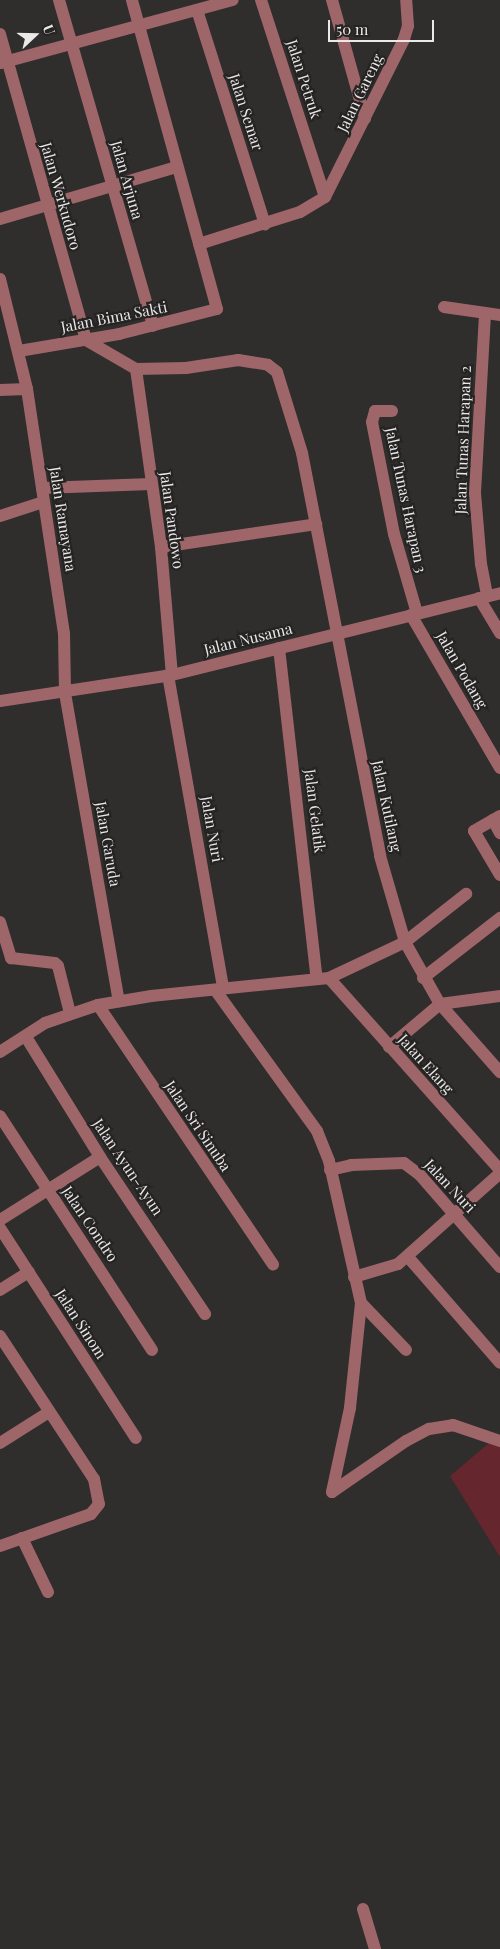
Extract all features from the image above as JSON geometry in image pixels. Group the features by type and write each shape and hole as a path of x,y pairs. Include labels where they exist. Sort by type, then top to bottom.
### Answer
{"street":[{"name":"Jalan Arjuna","path":"59,0 153,326"},
{"path":"132,0 199,244 300,212 325,196"},
{"path":"4,62 233,0"},
{"name":"Jalan Petruk","path":"262,0 325,196"},
{"path":"332,0 365,118"},
{"name":"Jalan Gareng","path":"325,196 404,39 408,26 406,0"},
{"name":"Jalan Semar","path":"197,10 265,224"},
{"name":"Jalan Werkudoro","path":"0,34 4,62 86,340"},
{"path":"0,219 47,207 177,167"},
{"name":"Jalan Bima Sakti","path":"19,351 86,340 215,311 217,305 199,244"},
{"name":"Jalan Ramayana","path":"0,279 27,389 64,634 65,693"},
{"path":"444,307 500,315"},
{"name":"Jalan Tunas Harapan 2","path":"485,314 475,492 481,564 489,596"},
{"path":"86,340 136,369"},
{"name":"Jalan Kutilang","path":"136,369 186,368 238,360 268,365 277,372 290,407 316,524 380,856 405,942 423,978 440,1004 500,1072"},
{"name":"Jalan Pandowo","path":"136,369 161,547 170,675"},
{"path":"0,390 27,389"},
{"name":"Jalan Tunas Harapan 3","path":"392,410 375,411 372,422 394,534 414,614"},
{"path":"42,488 151,484"},
{"path":"0,516 43,502"},
{"path":"161,547 316,524"},
{"path":"489,596 500,633"},
{"name":"Jalan Nusama","path":"0,701 65,693 170,675 489,596"},
{"name":"Jalan Podang","path":"414,614 500,768"},
{"name":"Jalan Gelatik","path":"279,648 315,942 323,978"},
{"name":"Jalan Nuri","path":"170,675 220,989"},
{"name":"Jalan Garuda","path":"65,693 119,1001"},
{"path":"500,833 496,818 474,831 500,875"},
{"path":"0,1052 46,1023 70,1013 119,1001 323,978 405,942 466,894"},
{"path":"423,978 500,918"},
{"path":"0,922 11,958 55,963 58,966 70,1013"},
{"name":"Jalan Elang","path":"323,978 389,1047 500,1172"},
{"path":"220,989 317,1131 330,1170 360,1303 348,1418 332,1492 406,1441 429,1429 453,1425 500,1441"},
{"path":"389,1047 440,1004 500,996"},
{"name":"Jalan Sri Sinuba","path":"98,1006 273,1264"},
{"name":"Jalan Ayun-Ayun","path":"26,1037 100,1156 205,1314"},
{"name":"Jalan Condro","path":"0,1116 152,1350"},
{"path":"0,1220 100,1156"},
{"name":"Jalan Nuri","path":"330,1170 361,1164 404,1163 420,1175 500,1267"},
{"path":"354,1277 392,1268 408,1257 500,1172"},
{"name":"Jalan Sinom","path":"0,1228 136,1438"},
{"path":"408,1257 500,1363"},
{"path":"0,1290 28,1272"},
{"path":"360,1303 406,1350"},
{"path":"0,1336 94,1479 99,1504 91,1514 0,1546"},
{"path":"0,1443 49,1412"},
{"path":"22,1538 48,1592"},
{"path":"363,1910 375,1949"}],"shaded area":[{"path":"489,1443 500,1446 500,1557 450,1476"}]}
